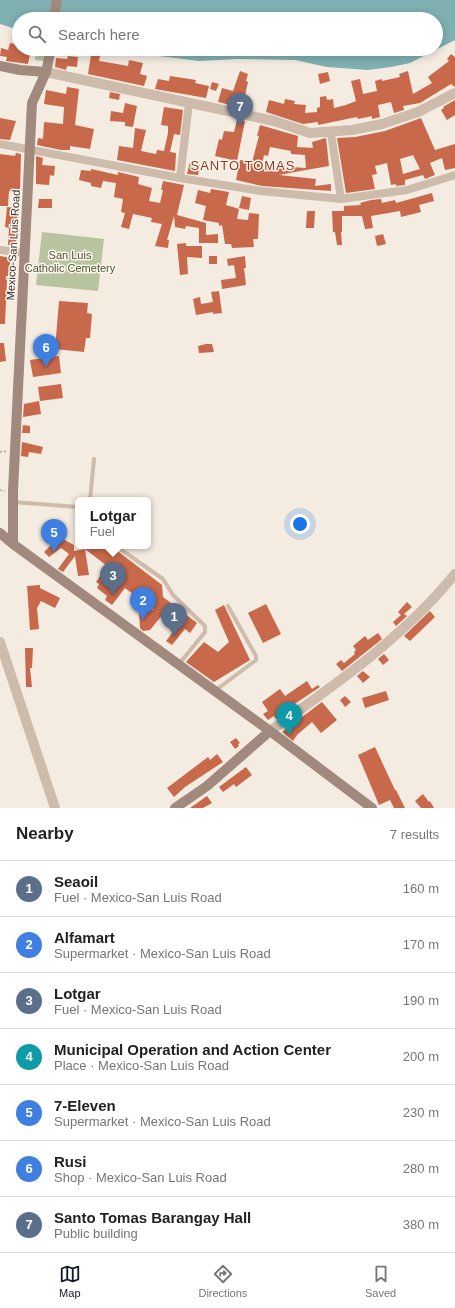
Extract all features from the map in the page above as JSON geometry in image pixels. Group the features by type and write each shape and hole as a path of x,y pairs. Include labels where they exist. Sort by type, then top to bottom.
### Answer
{"main road":[{"path":"55,12 56,0"},
{"name":"Mexico-San Luis Road","path":"13,544 13,502 32,103 46,72 49,56"},
{"path":"0,66 20,70 46,72"},
{"path":"0,533 270,731 372,808"},
{"path":"175,808 207,786 270,731"}],"street":[{"path":"46,72 274,121 310,133 331,133 352,130 400,119 418,112 455,93"},
{"path":"180,178 190,103"},
{"path":"331,133 341,199"},
{"path":"0,144 180,178 261,191 341,199 407,190 455,174"},
{"path":"0,250 26,253"},
{"path":"270,731 314,700 403,630 413,621 455,574"},
{"path":"0,642 55,808"}],"lane":[{"path":"90,497 94,459"},
{"path":"13,502 75,507"},
{"path":"120,549 164,579 173,595 205,626 205,632 178,664"},
{"path":"214,691 256,660 256,656 228,606"}],"green space":[{"path":"35,56 45,56 45,61 35,60"},
{"name":"San Luis Catholic Cemetery","path":"42,232 104,239 98,291 36,285"}],"water":[{"path":"0,0 455,0 455,40 443,46 443,12 12,12 12,28 0,24"},
{"path":"159,56 424,56 410,63 368,70 327,67 295,60 237,59 199,61"}],"building":[{"path":"10,43 12,43 12,56 30,56 28,64 6,61 7,57 0,56 1,48 8,50"},
{"path":"451,54 455,57 455,87 451,84 420,103 403,106 404,110 394,113 391,102 378,105 380,117 372,119 372,116 358,119 357,117 318,125 318,122 303,124 266,112 269,100 284,104 285,99 295,101 294,104 306,105 305,113 317,112 317,108 320,107 320,97 326,96 327,100 333,99 334,108 346,105 356,101 351,81 360,79 363,94 377,91 375,81 400,77 399,74 408,71 413,94 432,83 428,77 449,61 447,59"},
{"path":"68,56 78,57 77,67 67,66 66,70 55,67 56,58 67,59"},
{"path":"91,56 100,56 99,61 128,66 129,60 143,63 140,74 147,76 144,86 88,74"},
{"path":"240,71 248,74 246,81 248,82 244,100 240,99 239,107 218,102 222,88 233,91"},
{"path":"328,72 330,81 320,84 318,74"},
{"path":"170,76 196,80 195,83 209,86 206,98 155,89 158,79 169,81"},
{"path":"212,82 219,84 216,91 210,89"},
{"path":"67,87 79,89 75,125 94,129 90,149 70,146 70,150 61,150 37,145 38,138 43,139 44,122 63,124 64,107 44,104 46,90 66,94"},
{"path":"110,92 120,94 119,100 109,98"},
{"path":"455,100 455,115 447,120 441,110 444,108 443,107"},
{"path":"125,103 137,106 133,127 125,126 125,122 110,121 111,111 123,113"},
{"path":"164,107 183,110 180,135 174,134 170,152 176,153 175,171 117,160 119,146 133,148 135,128 146,130 141,151 156,154 157,150 164,151 168,126 161,125"},
{"path":"0,118 16,121 10,140 0,139"},
{"path":"421,118 435,150 455,144 455,168 445,170 442,158 430,163 435,175 425,179 423,175 405,180 405,185 396,186 396,184 391,185 387,163 375,166 377,174 372,175 375,189 346,193 337,138 355,137 385,131","holes":["413,155 420,169 403,174 400,159"]},
{"path":"237,120 245,121 237,161 215,156 219,139 222,140 224,131 234,132"},
{"path":"260,125 298,136 297,147 313,148 312,142 326,138 329,166 279,175 316,179 315,186 331,184 331,191 262,186 236,180 240,160 252,162 259,136 257,136","holes":["270,147 291,151 291,154 305,155 306,168 278,166 277,171 261,168 264,155 268,156"]},
{"path":"16,153 21,154 20,192 9,191 8,206 0,206 0,154 15,156"},
{"path":"36,156 43,158 42,165 55,166 54,176 50,175 49,185 36,184"},
{"path":"190,162 200,165 198,175 187,174"},
{"path":"91,169 118,175 118,172 139,177 138,184 152,188 149,201 160,203 163,190 161,190 163,181 184,185 177,215 206,223 206,235 218,234 218,243 199,243 199,228 186,226 185,229 175,227 174,216 167,240 169,240 168,248 155,246 162,224 151,222 152,218 133,214 129,229 121,227 125,213 121,212 123,199 114,197 116,183 103,181 101,188 91,186 91,183 79,180 81,170 91,171"},
{"path":"211,189 229,192 226,205 239,209 237,219 248,220 249,213 259,214 258,239 253,239 254,247 232,248 231,244 225,244 222,225 219,226 219,223 203,220 206,206 195,203 198,190 210,193"},
{"path":"432,193 434,201 419,205 421,212 401,217 400,211 371,216 373,228 365,229 362,216 342,216 342,245 337,245 335,232 333,232 332,211 344,211 344,206 361,205 360,203 371,200 381,199 382,203 395,200 396,203"},
{"path":"242,196 251,198 249,210 239,208"},
{"path":"39,199 52,199 52,208 38,208"},
{"path":"7,207 18,208 16,246 8,245 9,228 5,227"},
{"path":"307,211 315,211 314,228 306,228"},
{"path":"383,234 386,244 377,246 375,236"},
{"path":"186,243 186,246 202,246 202,258 187,257 188,274 180,275 177,244"},
{"path":"0,256 11,258 7,280 5,324 0,324"},
{"path":"209,256 217,256 217,264 209,264"},
{"path":"245,256 246,268 244,268 246,285 222,289 221,280 236,278 234,265 228,266 227,259"},
{"path":"219,291 222,313 213,314 213,312 196,315 193,299 200,297 201,304 213,302 211,292"},
{"path":"59,301 88,303 87,313 92,314 90,338 86,338 84,352 55,349"},
{"path":"0,343 4,343 6,361 0,362"},
{"path":"212,344 214,352 199,353 198,346"},
{"path":"59,356 61,373 33,377 30,360"},
{"path":"61,384 63,398 40,401 38,387"},
{"path":"39,401 41,414 23,417 24,404"},
{"path":"23,425 30,426 30,433 22,433"},
{"path":"22,442 43,447 41,454 29,452 28,457 21,456"},
{"path":"59,537 74,545 74,551 85,549 89,575 78,576 75,556 63,572 58,569 69,554 61,548 49,557 44,552"},
{"path":"85,549 115,549 162,585 163,597 197,623 190,633 185,629 172,645 166,641 179,624 164,613 150,630 143,631 140,628 139,610 154,610 125,588 112,605 105,600 107,596 97,588 99,584 96,582 107,566"},
{"path":"40,585 40,588 60,598 55,608 41,601 37,608 39,629 30,630 27,586"},
{"path":"407,602 412,607 404,614 407,616 396,626 393,622 401,615 398,612"},
{"path":"266,604 281,634 263,643 248,613"},
{"path":"224,605 250,660 214,682 186,662 204,642 218,652 229,642 215,610"},
{"path":"430,611 435,617 410,641 404,636"},
{"path":"378,633 382,639 342,671 336,664 341,660 344,663 355,654 354,652 356,650 353,646 365,636 368,640"},
{"path":"25,648 33,648 32,668 30,668 32,687 26,687"},
{"path":"384,654 389,660 383,665 378,659"},
{"path":"363,671 370,677 363,683 357,676"},
{"path":"307,681 312,689 318,685 320,687 293,705 294,706 276,719 274,716 268,720 263,714 268,711 262,702 280,689 285,696"},
{"path":"386,691 389,700 365,708 362,698"},
{"path":"345,696 351,702 345,707 340,700"},
{"path":"322,702 337,720 321,733 312,722 297,735 293,741 282,732"},
{"path":"236,738 240,743 235,749 230,742"},
{"path":"375,747 405,808 394,808 390,800 379,805 358,755"},
{"path":"217,754 223,762 185,787 174,797 167,788 208,757 210,760"},
{"path":"246,767 252,775 236,787 234,784 223,792 219,787"},
{"path":"423,794 434,808 421,808 415,801"},
{"path":"207,796 212,803 203,808 190,808"}],"place":[{"name":"Santo Tomas Barangay Hall","path":"240,126"},
{"name":"Rusi","path":"46,367"},
{"name":"7-Eleven","path":"54,552"},
{"name":"Lotgar","path":"113,595"},
{"name":"Alfamart","path":"143,620"},
{"name":"Seaoil","path":"174,636"},
{"name":"Municipal Operation and Action Center","path":"289,735"}],"district":[{"name":"SANTO TOMAS","path":"243,165"}]}
